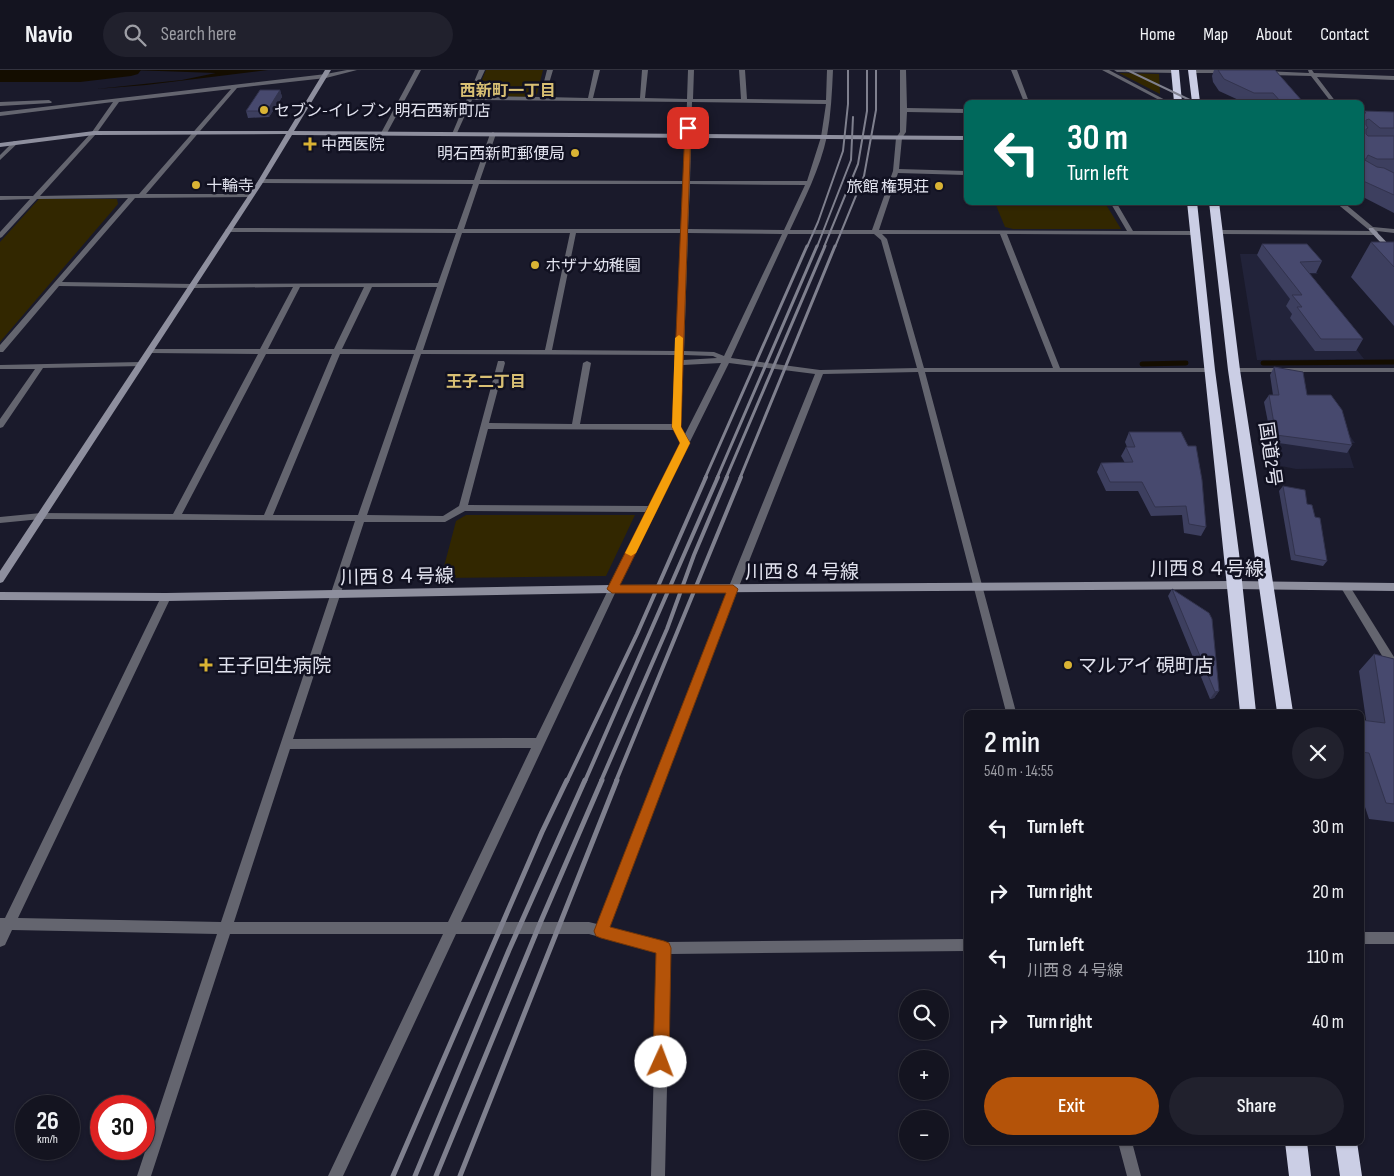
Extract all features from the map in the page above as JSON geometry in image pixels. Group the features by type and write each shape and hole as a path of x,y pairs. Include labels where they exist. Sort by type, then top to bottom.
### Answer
{"highway":[{"path":"1175,70 1178,100"},
{"path":"1192,70 1197,100"},
{"path":"1192,205 1209,370 1232,552 1248,710"},
{"name":"国道2号","path":"1215,205 1220,232 1234,370 1285,710"},
{"path":"1296,1145 1300,1176"},
{"path":"1346,1145 1351,1176"}],"street":[{"path":"0,114 354,70"},
{"path":"384,133 418,70"},
{"path":"454,133 482,70"},
{"path":"542,99 550,70"},
{"path":"590,100 597,70"},
{"path":"642,100 645,70"},
{"path":"685,443 676,427 691,70"},
{"path":"742,70 744,101"},
{"path":"335,1176 454,928 612,589 726,360 808,183 824,137 829,102 830,70"},
{"path":"875,231 896,171 899,138 903,132 903,70"},
{"path":"1014,70 1026,100"},
{"path":"1105,70 1162,100"},
{"path":"1116,70 1175,70"},
{"path":"1192,70 1236,72"},
{"path":"0,579 262,181 327,72"},
{"path":"1255,72 1380,73 1394,78"},
{"path":"1311,72 1332,100"},
{"path":"0,350 234,86"},
{"path":"469,98 829,102"},
{"path":"0,236 94,133 118,99"},
{"path":"0,104 103,101"},
{"path":"904,110 964,111"},
{"path":"0,144 94,133 195,132 964,138"},
{"path":"144,1176 334,594 493,134"},
{"path":"0,158 16,142"},
{"path":"896,171 964,173"},
{"path":"262,181 476,180 808,183"},
{"path":"0,198 37,196 251,196"},
{"path":"1115,205 1132,234"},
{"path":"1342,205 1373,231 1394,254"},
{"path":"228,230 1195,233"},
{"path":"875,231 884,239 921,370 1010,710"},
{"path":"1220,232 1394,231"},
{"path":"548,352 573,232"},
{"path":"1004,233 1057,369"},
{"path":"58,284 193,286 440,285"},
{"path":"176,517 298,285"},
{"path":"267,517 337,352 369,285"},
{"path":"150,351 678,353 714,354 726,360"},
{"path":"678,363 726,360 820,372 1057,369 1209,370"},
{"path":"463,508 501,363"},
{"path":"576,426 587,363"},
{"path":"0,367 140,364"},
{"path":"0,425 42,366"},
{"path":"1234,370 1394,370"},
{"path":"601,931 733,589 820,372"},
{"path":"484,426 676,427"},
{"path":"0,520 41,516 267,517 361,520 444,519 463,508 653,508"},
{"name":"川西８４号線","path":"0,596 166,597 612,589 1234,584 1394,588"},
{"path":"1346,588 1394,666"},
{"path":"0,941 4,924 166,597"},
{"path":"286,744 540,743"},
{"path":"4,924 225,928 589,928 664,948 964,945"},
{"path":"1364,938 1394,938"},
{"path":"658,1176 664,948"},
{"path":"1126,1145 1134,1176"}],"shaded area":[{"path":"122,70 33,81 0,82 0,71 21,72"},
{"path":"131,70 268,70 146,85 96,89 182,80 216,73"},
{"path":"486,70 543,70 537,94 530,97 478,96 476,94"},
{"path":"1119,73 1159,74 1160,94"},
{"path":"39,199 117,199 118,204 0,342 0,242"},
{"path":"996,205 1106,205 1121,229 1013,229 1005,227"},
{"path":"1240,254 1302,254 1318,274 1298,275 1364,359 1257,360"},
{"path":"1264,402 1327,403 1355,443 1346,443 1354,468 1296,469 1276,465"},
{"path":"466,515 635,515 606,576 441,578 456,521"}],"building":[{"path":"1218,70 1275,70 1301,100 1279,100 1273,93 1254,93 1224,79"},
{"path":"260,90 280,90 267,111 246,111"},
{"path":"1364,111 1394,112 1394,128 1380,128 1369,119 1366,120 1368,128 1366,129 1366,134 1368,136 1394,136 1394,159 1377,159 1368,155 1364,159 1364,113 1366,113"},
{"path":"1364,160 1394,173 1394,195 1364,181"},
{"path":"1371,242 1394,242 1394,267"},
{"path":"1262,244 1307,244 1322,261 1300,262 1363,339 1321,339 1297,307 1302,307 1292,295 1302,295"},
{"path":"1274,367 1303,372 1307,395 1331,395 1342,410 1352,445 1276,435 1269,395 1279,395"},
{"path":"1129,432 1181,432 1188,446 1196,446 1202,480 1206,527 1189,524 1186,506 1155,507 1142,482 1110,482 1101,463 1133,462 1126,447 1135,447"},
{"path":"1283,486 1305,490 1307,504 1312,505 1315,517 1320,518 1327,561 1295,555"},
{"path":"1172,589 1209,613 1212,619 1219,691 1215,692"},
{"path":"1374,654 1394,659 1394,804 1386,803 1369,753 1364,752 1364,720 1385,723"}],"waterway":[{"path":"0,76 80,76 131,70"},
{"path":"1263,363 1394,362"},
{"path":"1142,364 1186,363"}],"railway":[{"path":"807,247 818,222 843,151 848,104 848,70"},
{"path":"824,247 858,164 867,111 867,70"},
{"path":"835,247 864,176 876,110 876,70"},
{"path":"1127,70 1190,100"},
{"path":"817,247 851,160 853,117"},
{"path":"705,478 807,246"},
{"path":"717,478 817,246"},
{"path":"726,478 825,246"},
{"path":"740,478 835,246"},
{"path":"567,781 637,634 706,477"},
{"path":"585,781 718,477"},
{"path":"601,781 667,629 694,555 727,477"},
{"path":"616,781 741,477"},
{"path":"393,1176 542,832 567,780"},
{"path":"415,1176 509,950 585,780"},
{"path":"436,1176 541,921 602,780"},
{"path":"460,1176 617,780"}],"slow traffic":[{"path":"631,553 685,443 676,427 679,338"}],"place":[{"name":"セブン-イレブン 明石西新町店","path":"264,110"},
{"name":"中西医院","path":"310,144"},
{"name":"明石西新町郵便局","path":"575,153"},
{"name":"十輪寺","path":"196,185"},
{"name":"旅館 権現荘","path":"939,186"},
{"name":"ホザナ幼稚園","path":"535,265"},
{"name":"王子回生病院","path":"206,665"},
{"name":"マルアイ 硯町店","path":"1068,665"}],"district":[{"name":"西新町一丁目","path":"508,90"},
{"name":"王子二丁目","path":"486,381"}],"route":[{"path":"661,1062 664,948 601,931 733,589 612,589 685,443 676,427 688,128"}]}
